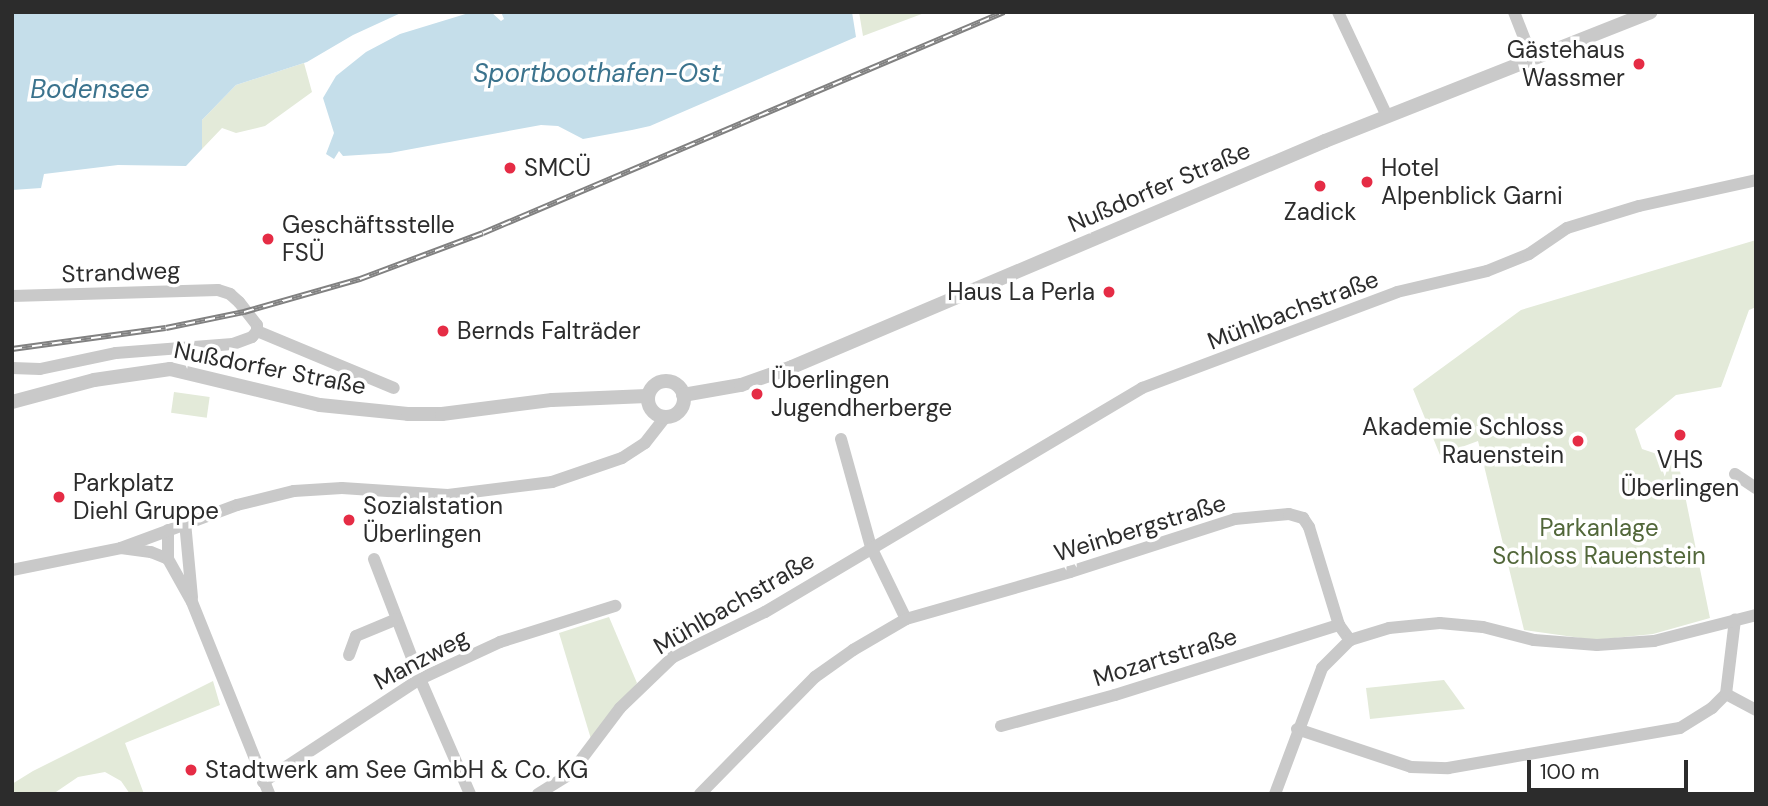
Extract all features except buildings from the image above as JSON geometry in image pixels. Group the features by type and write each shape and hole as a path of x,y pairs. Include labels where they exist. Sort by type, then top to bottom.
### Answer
{"street":[{"path":"1338,12 1387,116"},
{"path":"1514,12 1532,58"},
{"name":"Nußdorfer Straße","path":"12,402 135,372 170,369 320,405 408,414 442,414 552,400 648,396 656,383 664,381 680,387 684,395 741,385 792,367 1387,116 1650,12"},
{"name":"Mühlbachstraße","path":"538,794 570,773 620,708 673,657 765,612 1142,388 1397,292 1488,271 1529,254 1567,228 1639,206 1756,180"},
{"name":"Strandweg","path":"12,296 218,290 230,294 251,317 257,331"},
{"path":"12,368 40,369 116,353 233,344 252,337 257,331 394,388"},
{"path":"12,570 121,548 235,505 294,491 342,488 448,495 552,482 622,458 645,443 665,417 680,411 684,395"},
{"path":"648,396 651,411 665,417"},
{"path":"841,439 871,547 906,619"},
{"path":"1735,474 1756,488"},
{"name":"Weinbergstraße","path":"700,794 815,677 853,650 906,619 1070,572 1235,519 1289,514 1303,518 1309,527 1339,625 1350,640"},
{"path":"185,523 192,601"},
{"path":"168,530 167,559 192,601 226,680 266,788"},
{"path":"121,548 151,552 167,559"},
{"path":"374,559 420,678 470,794"},
{"name":"Manzweg","path":"266,788 420,678 500,642 615,606"},
{"path":"1275,794 1297,729 1322,668 1350,640 1389,628 1440,623 1483,627 1534,640 1597,645 1654,641 1756,615"},
{"path":"349,655 356,636 397,619"},
{"path":"1297,729 1412,767 1448,768 1680,728 1712,708 1726,694 1735,620"},
{"name":"Mozartstraße","path":"1002,726 1115,695 1339,625"},
{"path":"1726,694 1756,710"}],"green space":[{"path":"859,12 927,12 863,36"},
{"path":"304,63 312,92 265,126 236,133 222,128 202,149 202,120 236,85"},
{"name":"Parkanlage Schloss Rauenstein","path":"1756,240 1756,307 1749,310 1721,387 1676,395 1635,429 1642,449 1672,459 1680,471 1710,618 1653,634 1595,640 1524,630 1478,441 1440,455 1413,389 1521,310"},
{"path":"174,392 210,397 207,418 171,413"},
{"path":"609,617 637,683 591,739 559,633"},
{"path":"1444,680 1465,709 1370,719 1366,688"},
{"path":"213,681 220,705 125,743 144,794 130,794 121,781 105,772 78,777 53,794 12,794 12,784 33,771"}],"water":[{"name":"Bodensee","path":"12,12 403,12 353,35 307,62 236,85 202,120 202,149 186,166 118,165 44,174 41,188 12,190"},
{"name":"Sportboothafen-Ost","path":"472,12 491,12 501,21 504,19 501,12 852,12 856,37 650,126 632,130 583,139 558,126 541,125 390,153 343,156 339,151 334,159 326,154 334,133 323,98 336,76 366,52 400,34"}],"railway":[{"path":"12,349 166,328 244,312 360,279 483,233 1004,12"}],"place":[{"name":"Gästehaus Wassmer","path":"1639,64"},
{"name":"SMCÜ","path":"510,168"},
{"name":"Hotel Alpenblick Garni","path":"1367,182"},
{"name":"Zadick","path":"1320,186"},
{"name":"Geschäftsstelle FSÜ","path":"268,239"},
{"name":"Haus La Perla","path":"1109,292"},
{"name":"Bernds Falträder","path":"443,331"},
{"name":"Überlingen Jugendherberge","path":"757,394"},
{"name":"VHS Überlingen","path":"1680,435"},
{"name":"Akademie Schloss Rauenstein","path":"1578,441"},
{"name":"Parkplatz Diehl Gruppe","path":"59,497"},
{"name":"Sozialstation Überlingen","path":"349,520"},
{"name":"Stadtwerk am See GmbH & Co. KG","path":"191,770"}]}
